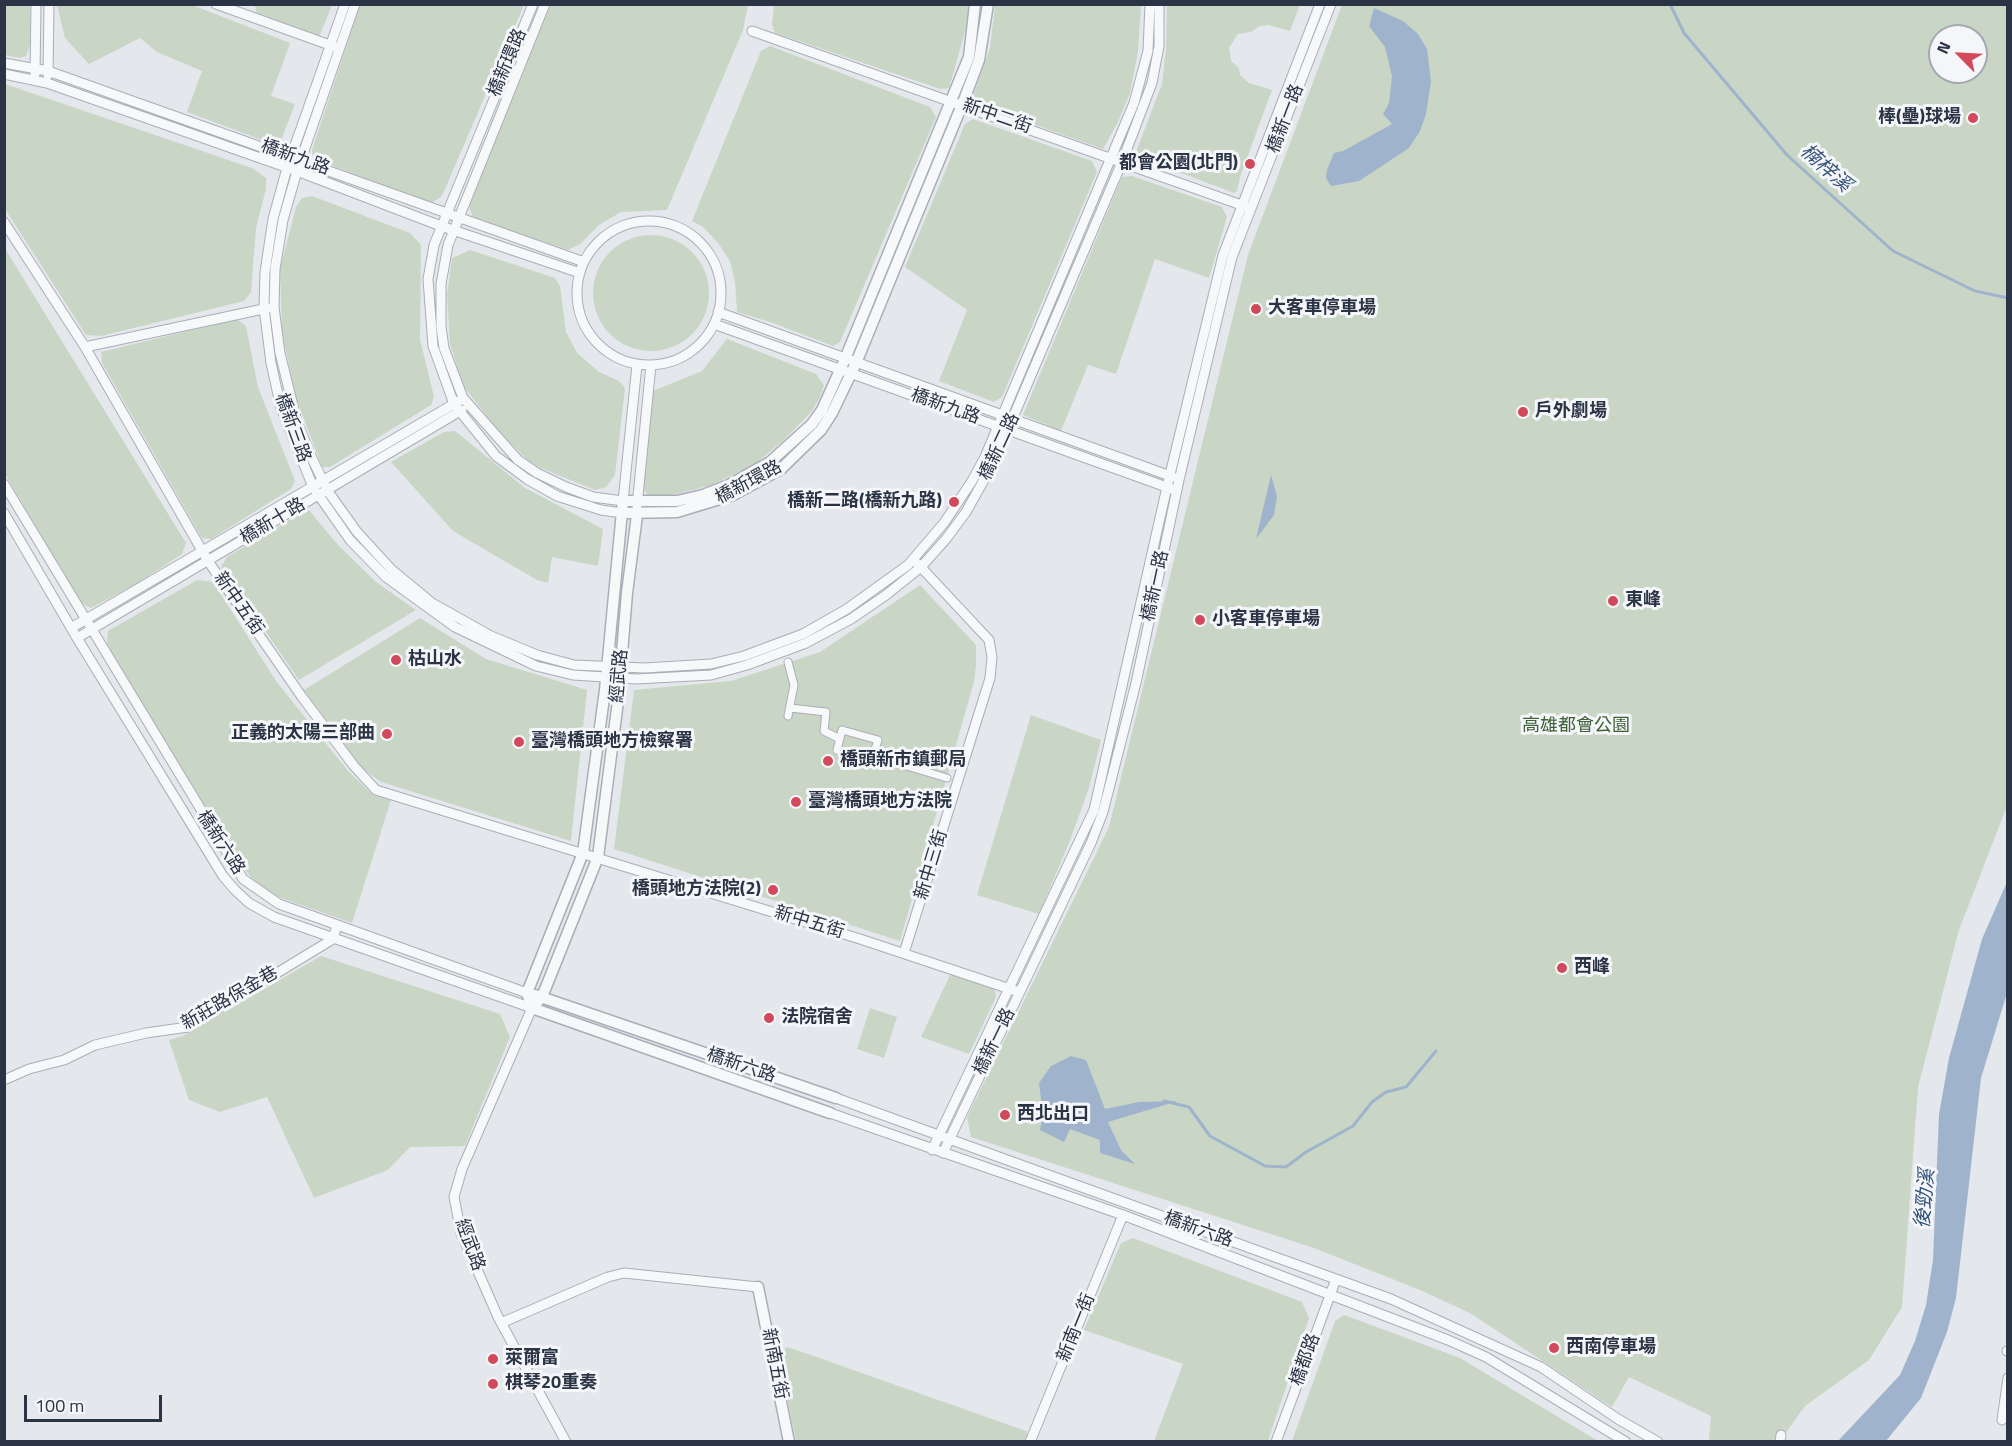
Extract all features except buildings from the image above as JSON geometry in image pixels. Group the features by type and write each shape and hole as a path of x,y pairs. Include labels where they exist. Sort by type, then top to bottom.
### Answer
{"street":[{"path":"35,80 36,4"},
{"path":"47,83 49,4"},
{"path":"216,4 337,48"},
{"path":"249,16 251,4"},
{"name":"橋新三路","path":"337,48 345,4"},
{"name":"橋新三路","path":"355,4 273,219 266,272 271,363 281,408 315,491 350,540 386,577 455,627 536,666 573,675 606,672"},
{"name":"橋新環路","path":"533,4 445,214 431,256 428,279 433,346 457,408 496,456 541,489 580,504 677,512 733,495 781,469 821,430 957,104 979,60 987,4"},
{"name":"橋新環路","path":"545,4 453,230 441,284 441,327 444,348 466,402 501,444 537,473 623,507"},
{"name":"橋新環路","path":"957,104 969,57 975,4"},
{"name":"橋新二路","path":"606,672 711,675 806,643 851,619 921,567 966,512 994,462 1003,428 1002,416 1143,79 1148,51 1150,4"},
{"name":"橋新二路","path":"621,673 676,668 744,656 803,634 847,609 914,559 956,507 1003,428 1013,419 1122,162 1152,82 1159,46 1159,4"},
{"name":"橋新一路","path":"1318,26 1320,4"},
{"name":"橋新一路","path":"932,1150 944,1138 1014,990 1094,810 1169,476 1223,255 1318,26 1331,4"},
{"name":"新中二街","path":"752,31 1252,208"},
{"name":"橋新九路","path":"4,63 48,71 584,262"},
{"name":"橋新九路","path":"4,74 47,83 292,170 441,226 580,273"},
{"name":"橋新一路","path":"1014,990 1091,843 1103,812 1136,683 1179,480 1232,257 1252,208 1282,115"},
{"path":"649,221 670,224 694,237 715,263 721,296 714,324 695,349 667,363 637,365 606,351 593,339 584,324 578,299 580,273 584,262 595,245 610,232 629,224 649,221"},
{"name":"新中五街","path":"4,222 85,347 206,556 302,697 354,766 376,790 598,857 1014,990"},
{"path":"85,347 269,308"},
{"name":"橋新三路","path":"269,308 297,422 324,486 357,532 385,563 432,603 491,636 537,655 606,672"},
{"name":"橋新九路","path":"718,312 1179,480"},
{"name":"橋新九路","path":"714,324 1177,491"},
{"name":"經武路","path":"527,993 583,853 606,672 637,365"},
{"name":"經武路","path":"566,1442 501,1323 461,1233 454,1197 462,1169 532,1008 542,997 598,857 621,673 651,365"},
{"name":"橋新十路","path":"77,638 206,556 466,402"},
{"name":"橋新六路","path":"6,490 243,879 279,904 527,993 836,1098 1391,1299 1541,1367 1618,1419 1658,1442"},
{"name":"橋新六路","path":"4,513 77,638 223,876 249,903 262,911 333,939 1123,1215 1330,1293 1486,1357 1626,1442"},
{"name":"橋新十路","path":"71,628 206,556"},
{"name":"新中三街","path":"904,953 990,678 992,657 989,640 914,559"},
{"path":"788,662 794,685 789,712 826,712 824,731 840,739"},
{"path":"842,730 878,740 872,759 837,750 840,739 842,730"},
{"path":"873,756 947,778"},
{"path":"333,939 337,925"},
{"name":"新莊路保金巷","path":"4,1080 29,1069 64,1060 95,1045 146,1033 188,1027 333,939"},
{"path":"527,993 532,1008"},
{"name":"橋新一路","path":"943,1153 944,1138"},
{"name":"新南一街","path":"1030,1442 1123,1215"},
{"path":"501,1323 608,1277 624,1273 758,1287"},
{"name":"橋都路","path":"1276,1442 1336,1279"},
{"name":"新南五街","path":"758,1287 789,1442"},
{"path":"2002,1419 2007,1378"}],"green space":[{"path":"4,5 30,5 30,45 26,56 20,58 5,55"},
{"path":"57,5 192,5 290,43 271,96 295,104 280,143 270,143 187,112 202,71 157,52 140,38 89,64 65,38"},
{"path":"255,5 332,5 319,37 257,15"},
{"path":"360,5 524,5 445,189 441,197 433,202 427,203 313,158 312,150"},
{"path":"549,5 748,5 743,30 667,210 621,212 599,225 580,244 568,250 473,218 468,203"},
{"path":"774,5 970,5 970,14 949,88 940,89 775,33 772,24"},
{"path":"995,5 1141,5 1138,52 1130,93 1103,149 971,102 990,48"},
{"path":"1167,5 1300,5 1290,31 1268,25 1260,26 1251,32 1238,34 1229,48 1231,61 1239,68 1240,75 1249,83 1272,90 1237,191 1234,193 1139,157 1136,152 1162,84"},
{"name":"高雄都會公園","path":"1342,5 2007,5 2007,806 1959,930 1918,1087 1902,1307 1869,1360 1805,1406 1780,1441 1709,1441 1711,1416 1629,1377 1612,1407 1470,1313 1420,1290 1314,1248 971,1137 967,1117 1109,827 1248,255"},
{"path":"770,46 930,107 936,117 840,342 833,346 737,312 735,282 730,261 703,227 692,221 761,51"},
{"path":"5,84 252,168 266,178 266,189 256,228 251,292 244,301 101,336 86,335 5,209"},
{"path":"973,119 1092,161 1097,172 1002,397 994,402 939,381 967,310 905,267 965,124"},
{"path":"1132,176 1222,207 1227,217 1209,278 1155,259 1116,374 1088,365 1061,431 1023,415 1122,177"},
{"path":"312,196 410,233 421,245 420,339 434,397 431,405 330,467 322,467 296,398 282,332 280,269 296,207 302,198"},
{"path":"651,235 673,239 692,252 705,271 709,293 705,315 692,334 673,347 651,351 629,347 610,334 597,315 593,293 597,271 610,252 629,239"},
{"path":"4,247 186,543 182,554 136,584 91,608 81,603 5,474"},
{"path":"470,250 555,278 560,286 566,332 577,353 599,372 619,381 625,388 615,475 606,487 595,490 531,464 496,428 464,387 450,344 447,295 452,258"},
{"path":"237,319 246,326 258,387 295,481 291,489 211,539 202,538 102,363 101,352"},
{"path":"727,339 816,374 824,385 820,397 812,411 784,440 756,463 712,485 668,496 648,496 641,485 653,391 702,371"},
{"path":"455,431 525,488 603,529 598,566 552,557 548,583 537,580 453,531 391,462 444,432"},
{"path":"308,509 338,545 376,582 416,610 299,680 221,567 227,557"},
{"path":"197,580 213,582 276,681 348,771 373,795 391,800 352,923 273,895 251,878 169,754 107,644 108,631"},
{"path":"920,585 976,645 976,666 974,682 900,941 614,849 634,690 731,681 820,652"},
{"path":"420,618 486,659 587,690 571,841 381,782 359,766 304,690"},
{"path":"1031,715 1101,740 1089,788 1039,914 977,895"},
{"path":"321,956 500,1014 510,1037 465,1146 410,1147 388,1170 314,1198 267,1097 220,1112 189,1100 169,1040 183,1036"},
{"path":"950,975 994,988 996,997 969,1054 921,1037"},
{"path":"870,1008 897,1017 884,1058 857,1049"},
{"path":"1133,1238 1302,1302 1309,1318 1268,1441 1154,1441 1183,1364 1084,1330 1121,1243"},
{"path":"1344,1315 1460,1358 1598,1441 1292,1441 1335,1321"},
{"path":"788,1347 1026,1431 1028,1436 1026,1442 796,1441 778,1353"}],"water":[{"path":"1374,8 1403,21 1418,34 1427,49 1431,81 1426,114 1420,131 1409,148 1359,181 1331,186 1326,178 1334,153 1343,151 1392,124 1383,114 1389,103 1392,76 1385,47 1369,26"},
{"path":"1271,475 1277,496 1274,515 1256,539"},
{"name":"後勁溪","path":"2007,882 2007,993 1981,1078 1956,1298 1947,1332 1921,1398 1886,1441 1838,1441 1900,1375 1915,1341 1926,1305 1933,1260 1939,1114 1949,1058 1982,939"},
{"path":"1071,1056 1086,1060 1105,1109 1139,1102 1178,1101 1108,1122 1121,1150 1135,1164 1100,1153 1100,1140 1070,1129 1064,1142 1040,1130 1043,1115 1039,1083 1051,1066"}],"waterway":[{"name":"楠梓溪","path":"1670,4 1684,33 1787,155 1893,251 1975,291 2008,298"},
{"path":"1164,1101 1189,1107 1210,1136 1265,1166 1286,1167 1306,1152 1353,1126 1372,1102 1386,1092 1406,1087 1436,1051"}],"place":[{"name":"棒(壘)球場","path":"1973,118"},
{"name":"都會公園(北門)","path":"1250,164"},
{"name":"大客車停車場","path":"1256,309"},
{"name":"戶外劇場","path":"1523,412"},
{"name":"橋新二路(橋新九路)","path":"954,502"},
{"name":"東峰","path":"1613,601"},
{"name":"小客車停車場","path":"1200,620"},
{"name":"枯山水","path":"396,660"},
{"name":"正義的太陽三部曲","path":"387,734"},
{"name":"臺灣橋頭地方檢察署","path":"519,742"},
{"name":"橋頭新市鎮郵局","path":"828,761"},
{"name":"臺灣橋頭地方法院","path":"796,802"},
{"name":"橋頭地方法院(2)","path":"773,890"},
{"name":"西峰","path":"1562,968"},
{"name":"法院宿舍","path":"769,1018"},
{"name":"西北出口","path":"1005,1115"},
{"name":"西南停車場","path":"1554,1348"},
{"name":"萊爾富","path":"493,1359"},
{"name":"棋琴20重奏","path":"493,1384"}]}
